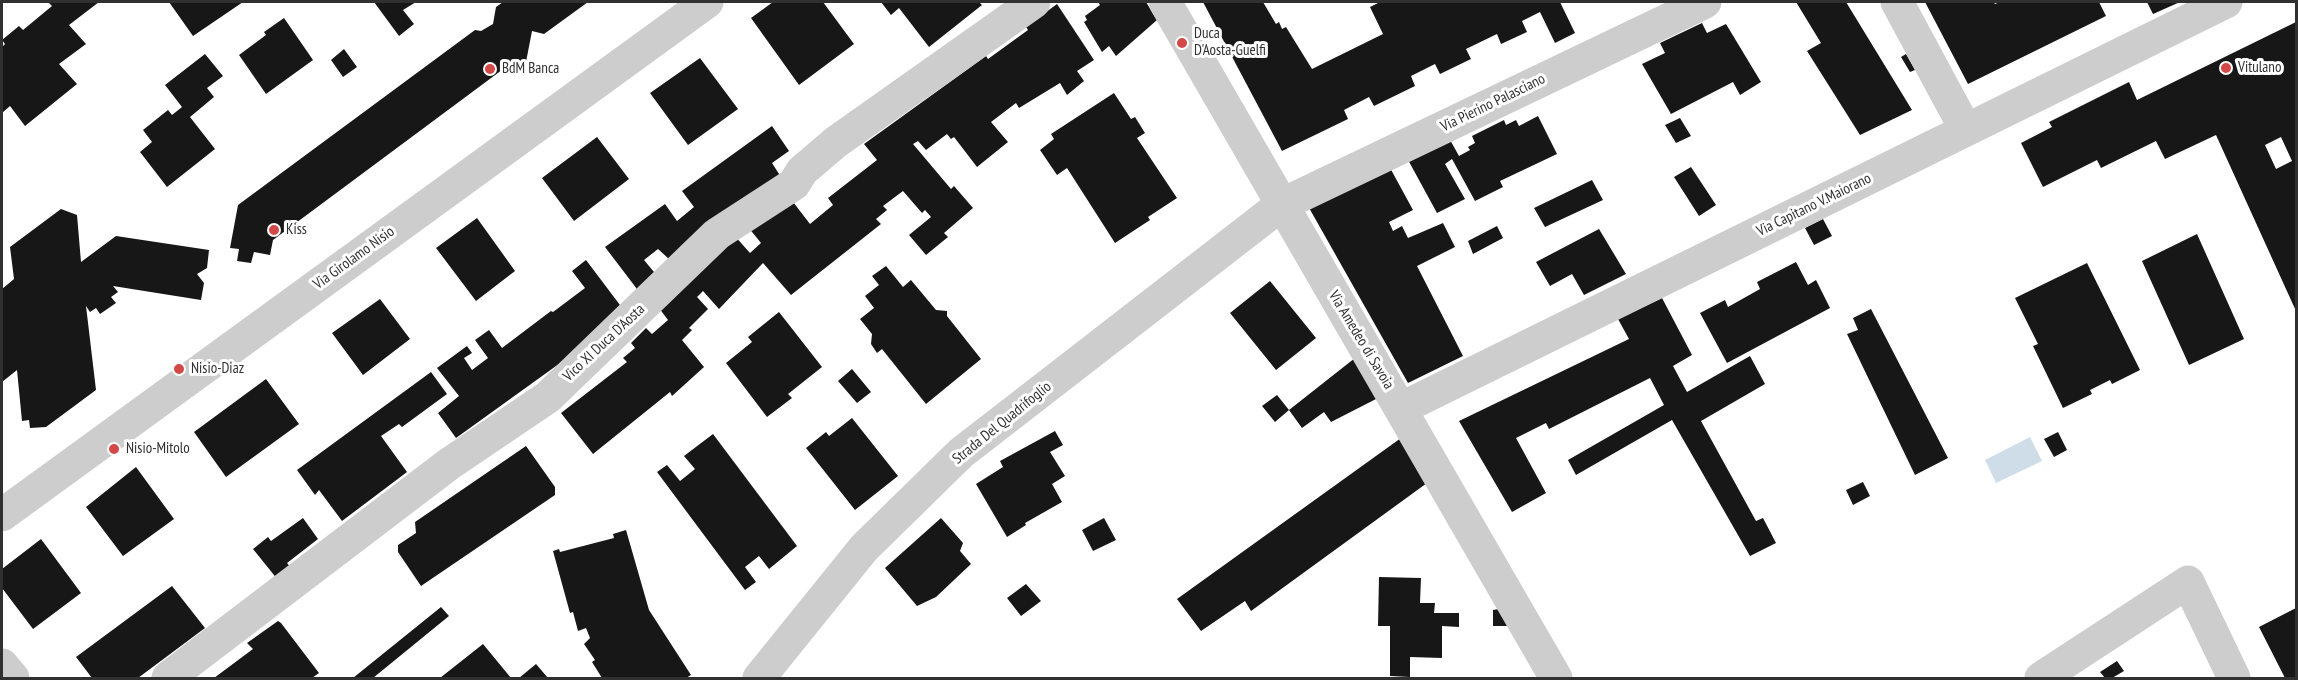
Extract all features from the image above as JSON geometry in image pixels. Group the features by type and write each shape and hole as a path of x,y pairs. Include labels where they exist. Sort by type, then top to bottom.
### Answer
{"street":[{"name":"Via Girolamo Nisio","path":"2,515 707,2"},
{"name":"Vico XI Duca D'Aosta","path":"168,678 449,464 548,397 717,234 794,184 802,171 836,142 1034,2"},
{"name":"Via Amedeo di Savoia","path":"1164,2 1402,408 1556,678"},
{"name":"Via Pierino Palasciano","path":"1281,205 1705,2"},
{"path":"1897,2 1966,130"},
{"name":"Via Capitano V.Maiorano","path":"1402,408 2226,2"},
{"name":"Strada Del Quadrifoglio","path":"759,678 864,548 961,453 1281,205"},
{"path":"2041,678 2188,582 2234,678"},
{"path":"2,665 13,678"}],"shaded area":[{"path":"2030,437 2042,461 1996,483 1985,460"}],"building":[{"path":"48,2 99,2 69,25 86,44 59,64 77,84 25,126 10,106 2,113 2,47 5,44 2,40 19,26 23,30 52,6"},
{"path":"169,2 243,2 193,36"},
{"path":"374,2 416,2 403,10 414,24 399,36"},
{"path":"503,2 588,2 544,34 532,31 526,62 514,61 273,240 270,255 254,252 251,263 237,261 239,249 230,248 238,205 475,30 481,31 493,24 496,7"},
{"path":"773,2 823,2 854,44 799,85 751,18"},
{"path":"881,2 979,2 982,5 929,47 899,8 891,15"},
{"path":"1098,2 1146,2 1157,20 1116,56 1109,46 1102,52 1084,22 1087,20 1085,16 1100,5"},
{"path":"1203,2 1263,2 1276,24 1279,22 1282,29 1286,27 1312,69 1383,34 1370,7 1380,2 1560,2 1575,33 1555,43 1540,12 1522,21 1527,32 1501,44 1497,34 1466,49 1471,59 1440,74 1435,64 1411,76 1415,86 1374,106 1369,97 1344,110 1348,119 1282,151"},
{"path":"1796,2 1846,2 1912,110 1860,135 1807,51 1821,43"},
{"path":"1925,2 1994,2 1995,4 2000,2 2099,2 2106,16 1968,84"},
{"path":"2147,2 2180,2 2153,14"},
{"path":"1057,4 1094,60 1077,71 1084,81 1067,95 1060,83 1019,108 1016,103 991,122 1008,142 977,167 954,137 951,139 947,134 926,150 918,141 913,144 951,189 954,186 973,208 944,233 948,237 926,255 909,235 931,217 925,210 922,213 903,191 883,206 887,210 876,219 881,224 791,295 763,263 719,309 703,291 697,297 708,309 689,328 692,330 682,340 704,367 672,396 670,392 593,454 561,413 627,362 623,358 635,348 631,343 646,328 652,334 668,320 659,308 733,234 750,253 761,243 748,227 790,198 810,224 833,205 828,198 877,160 864,144 986,56 988,59 1028,30 1026,27"},
{"path":"284,18 313,60 266,94 239,55 266,35 264,32"},
{"path":"2296,22 2296,311 2216,135 2165,159 2156,141 2101,168 2097,160 2043,187 2021,143 2052,127 2049,122 2129,82 2137,100","holes":["2281,137 2292,161 2276,169 2265,145"]},
{"path":"1702,23 1707,33 1726,24 1761,82 1740,95 1733,82 1671,114 1642,64 1665,53 1660,43"},
{"path":"344,49 357,67 343,77 331,60"},
{"path":"205,54 223,76 207,88 214,97 190,117 215,149 167,187 140,152 152,142 143,130 168,110 172,115 182,107 165,85"},
{"path":"1906,54 1915,70 1910,72 1901,57"},
{"path":"700,58 738,109 688,145 650,93"},
{"path":"1114,93 1131,119 1135,117 1145,133 1137,138 1177,198 1148,217 1150,220 1115,243 1067,168 1057,175 1040,150 1054,139 1051,134"},
{"path":"1538,116 1557,154 1500,181 1503,187 1475,201 1452,159 1445,164 1465,199 1437,213 1407,158 1449,138 1459,156 1470,150 1468,147 1475,143 1472,136 1504,120 1506,125 1516,120 1519,126"},
{"path":"1680,118 1691,136 1676,143 1665,125"},
{"path":"772,126 789,151 772,163 781,177 669,259 658,249 644,260 659,278 640,293 605,247 665,204 677,221 694,207 682,191"},
{"path":"597,137 629,179 574,221 542,178"},
{"path":"1389,166 1413,210 1389,222 1393,231 1402,226 1408,238 1443,223 1455,247 1417,266 1463,356 1408,383 1308,206"},
{"path":"1691,167 1716,205 1699,216 1674,177"},
{"path":"1592,180 1603,200 1545,227 1534,208"},
{"path":"61,209 77,215 81,262 116,236 209,250 207,268 197,274 204,283 201,300 113,286 118,292 111,297 116,303 100,314 96,308 90,312 86,306 96,390 46,427 30,428 29,420 22,421 17,370 2,382 2,289 14,279 10,247"},
{"path":"477,218 515,271 476,301 436,248"},
{"path":"1823,219 1832,236 1814,245 1805,228"},
{"path":"1497,226 1503,238 1473,254 1468,241"},
{"path":"1599,229 1626,274 1584,295 1572,274 1550,286 1536,262"},
{"path":"2197,234 2244,339 2189,365 2142,261"},
{"path":"586,260 626,313 456,438 438,413 459,396 437,368 467,346 472,353 464,358 472,370 488,358 475,340 489,330 502,348 551,311 553,312 585,288 572,271"},
{"path":"1796,262 1808,285 1816,280 1830,308 1727,363 1700,313 1725,300 1728,307 1760,289 1757,282"},
{"path":"2087,263 2140,370 2112,384 2110,380 2090,390 2092,394 2063,408 2033,346 2038,344 2015,298"},
{"path":"886,266 903,287 911,280 936,310 947,311 947,316 981,359 926,404 882,349 877,353 871,344 872,334 860,319 874,308 865,296 879,285 872,276"},
{"path":"1270,281 1316,338 1276,370 1230,313"},
{"path":"1662,298 1692,355 1673,366 1687,392 1750,356 1765,384 1701,421 1756,521 1763,518 1776,543 1750,556 1672,420 1576,475 1568,460 1664,405 1650,378 1549,429 1546,423 1516,438 1546,493 1512,512 1459,421 1629,339 1618,319"},
{"path":"380,299 410,339 363,375 332,333"},
{"path":"1871,309 1948,458 1915,475 1847,334 1858,330 1853,318"},
{"path":"779,312 822,367 788,394 792,398 767,417 726,363 752,342 748,337"},
{"path":"1355,358 1378,398 1331,422 1324,412 1302,428 1289,410"},
{"path":"852,369 871,392 857,403 838,381"},
{"path":"431,372 447,394 402,427 399,424 381,436 407,472 342,521 319,490 315,495 297,470"},
{"path":"266,379 299,424 226,477 194,432"},
{"path":"1277,395 1289,410 1275,422 1262,406"},
{"path":"852,418 898,476 855,510 806,448 826,432 829,436"},
{"path":"1055,431 1063,445 1050,452 1065,476 1052,484 1062,502 1025,523 1026,525 1007,537 976,484 1003,467 1000,461"},
{"path":"2058,432 2067,450 2054,457 2044,439"},
{"path":"713,434 797,546 769,569 759,556 745,567 756,582 745,590 657,472 667,465 680,481 695,469 684,456"},
{"path":"1401,438 1427,483 1251,611 1245,601 1201,631 1177,599"},
{"path":"526,446 555,487 555,495 421,586 398,552 398,545 416,533 415,522"},
{"path":"136,467 174,519 123,556 86,507"},
{"path":"1863,482 1870,496 1853,505 1846,490"},
{"path":"303,518 318,539 287,563 292,569 278,580 253,549 268,537 271,541"},
{"path":"941,518 963,543 960,551 971,564 936,597 917,606 885,568"},
{"path":"1104,518 1116,540 1093,551 1082,530"},
{"path":"626,530 649,610 691,675 686,678 602,678 592,662 595,660 584,644 590,638 586,628 578,631 573,612 570,613 553,551 559,549 560,552 614,538 613,534"},
{"path":"41,539 81,593 33,629 2,588 2,569"},
{"path":"1379,577 1421,578 1420,603 1435,603 1434,613 1459,613 1459,627 1442,626 1442,658 1410,657 1410,677 1390,676 1390,626 1378,626"},
{"path":"1026,584 1041,601 1021,616 1007,598"},
{"path":"172,586 205,628 138,678 92,678 76,657"},
{"path":"441,607 449,616 373,678 353,678"},
{"path":"2296,608 2296,678 2285,678 2259,627"},
{"path":"1499,609 1509,626 1493,626 1493,610"},
{"path":"278,621 319,673 312,678 214,678 253,649 247,643"},
{"path":"483,644 511,678 440,678"},
{"path":"2117,661 2124,671 2112,678 2105,678 2100,672"},
{"path":"536,664 548,678 519,678"}],"place":[{"name":"Duca D'Aosta-Guelfi","path":"1182,43"},
{"name":"Vitulano","path":"2226,68"},
{"name":"BdM Banca","path":"490,69"},
{"name":"Kiss","path":"274,230"},
{"name":"Nisio-Diaz","path":"179,369"},
{"name":"Nisio-Mitolo","path":"114,449"}]}
